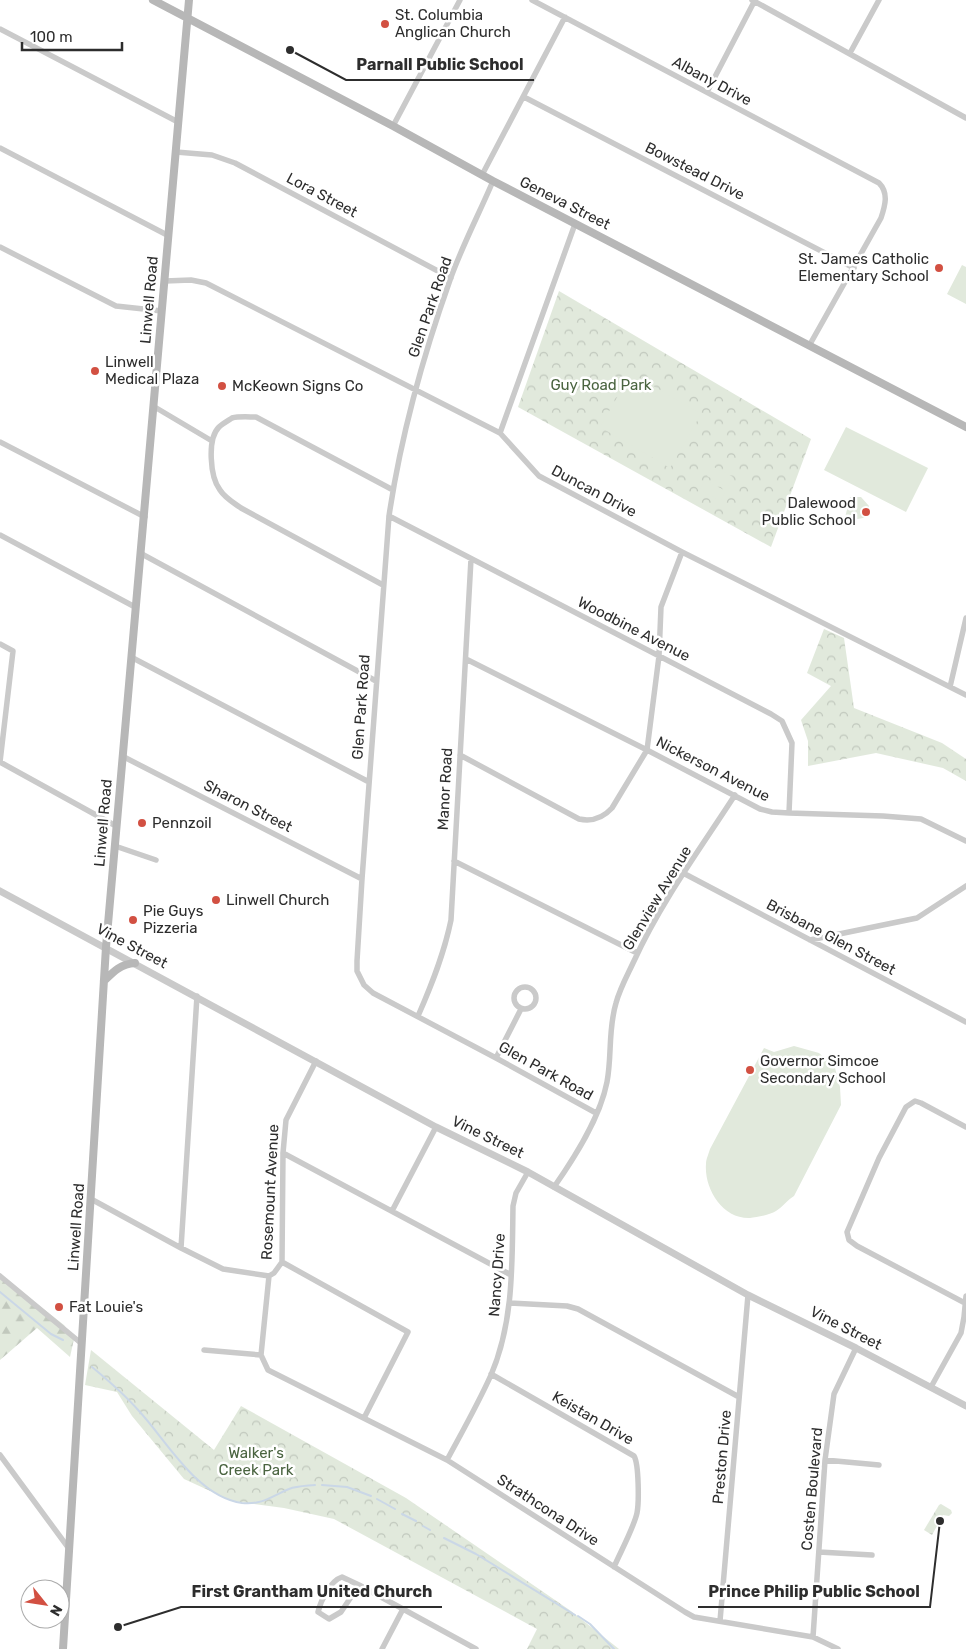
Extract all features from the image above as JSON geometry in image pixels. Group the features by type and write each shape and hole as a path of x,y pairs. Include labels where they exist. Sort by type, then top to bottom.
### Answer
{"main road":[{"name":"Geneva Street","path":"153,0 393,126 493,181 966,427"},
{"name":"Linwell Road","path":"64,1649 106,947 189,0"},
{"path":"104,981 122,966 136,963"}],"street":[{"path":"393,126 460,0"},
{"name":"Albany Drive","path":"532,0 880,184 884,188 886,203 881,218 854,268"},
{"path":"850,53 879,0"},
{"path":"707,92 753,1 966,118"},
{"path":"482,175 565,17"},
{"path":"0,29 178,122"},
{"name":"Bowstead Drive","path":"524,97 854,268"},
{"path":"0,148 169,236"},
{"name":"Lora Street","path":"176,152 212,155 235,163 451,278"},
{"name":"Glen Park Road","path":"493,181 451,278 415,390 393,490 383,585 368,782 357,971 364,985 373,992 596,1113"},
{"path":"500,433 575,224"},
{"path":"0,247 116,306 162,311"},
{"path":"809,346 854,268"},
{"name":"Duncan Drive","path":"165,281 191,280 206,283 500,433 539,476 682,552 966,695"},
{"path":"154,406 212,441"},
{"path":"383,585 241,508 229,499 220,490 215,480 211,460 212,441 218,427 234,418 256,417 393,490"},
{"path":"0,442 145,517"},
{"name":"Woodbine Avenue","path":"389,516 771,714 782,722 792,743 789,814"},
{"path":"0,535 136,607"},
{"path":"460,755 580,819 589,822 606,815 647,750 659,656 661,607 682,552"},
{"path":"140,553 376,681"},
{"name":"Manor Road","path":"418,1016 434,981 451,920 471,558"},
{"path":"950,687 966,618"},
{"path":"0,644 13,651 0,762 116,826"},
{"path":"131,657 368,782"},
{"name":"Nickerson Avenue","path":"466,659 760,809 789,814 883,816 921,819 966,841"},
{"name":"Sharon Street","path":"122,756 362,879"},
{"name":"Glenview Avenue","path":"554,1187 580,1146 602,1099 607,1080 616,1002 637,953 651,927 735,796"},
{"path":"115,846 156,860"},
{"path":"454,861 637,953"},
{"name":"Brisbane Glen Street","path":"685,874 966,1022"},
{"path":"810,940 916,918 966,886"},
{"name":"Vine Street","path":"0,891 436,1127 528,1172 748,1295 856,1348 966,1406"},
{"path":"181,1248 197,996"},
{"path":"496,1058 521,1009"},
{"name":"Rosemount Avenue","path":"261,1355 269,1276 274,1273 282,1262 283,1153 286,1120 316,1061"},
{"path":"965,1303 857,1246 849,1240 847,1232 879,1158 906,1106 915,1101 921,1103 966,1127"},
{"path":"392,1210 436,1127"},
{"path":"283,1153 511,1275"},
{"name":"Nancy Drive","path":"447,1460 491,1374 505,1328 510,1303 513,1206 516,1193 528,1172"},
{"path":"91,1199 223,1269 269,1276"},
{"path":"282,1262 408,1332 364,1418"},
{"path":"0,1276 82,1344"},
{"name":"Preston Drive","path":"720,1620 748,1295"},
{"path":"931,1387 960,1333 966,1296"},
{"path":"510,1303 567,1306 578,1309 739,1396"},
{"name":"Costen Boulevard","path":"813,1637 825,1460 834,1394 856,1348"},
{"path":"204,1350 261,1355"},
{"name":"Strathcona Drive","path":"261,1355 268,1370 447,1460 694,1617 813,1637 838,1649"},
{"name":"Keistan Drive","path":"491,1374 634,1456 636,1460 636,1514 614,1567"},
{"path":"0,1455 70,1550"},
{"path":"825,1460 879,1465"},
{"path":"819,1552 872,1555"},
{"path":"359,1585 337,1616 329,1619 318,1612 331,1585 336,1579 342,1577 359,1585 476,1649"},
{"path":"382,1649 403,1609"}],"green space":[{"path":"962,265 966,267 966,304 947,294"},
{"name":"Guy Road Park","path":"559,291 811,439 771,547 518,407"},
{"path":"631,373 701,414 670,468 600,427"},
{"path":"846,427 928,468 906,512 824,470"},
{"path":"712,466 733,477 728,487 707,476"},
{"path":"705,480 726,491 721,501 700,490"},
{"path":"850,497 861,497 869,506 869,515 852,520 846,527 844,522"},
{"path":"824,629 844,638 854,708 942,743 966,759 966,781 943,768 876,753 808,766 808,741 801,720 831,686 807,673"},
{"path":"794,1046 819,1053 835,1068 840,1087 841,1105 794,1196 770,1214 750,1218 740,1217 723,1208 708,1183 706,1162 710,1149 764,1048 774,1052"},
{"path":"0,1275 64,1325 74,1339 70,1357 37,1328 0,1360"},
{"name":"Walker's Creek Park","path":"91,1350 214,1450 241,1406 406,1498 571,1611 619,1649 527,1649 537,1629 334,1519 284,1508 232,1501 184,1479 132,1416 117,1392 85,1385"},
{"path":"941,1504 951,1510 952,1513 949,1516 943,1515 932,1535 924,1530"}],"waterway":[{"path":"0,1292 51,1334 63,1340"},
{"path":"92,1367 134,1405 172,1452 197,1479 226,1499 242,1503 256,1503 292,1488 315,1485"},
{"path":"322,1485 347,1487 371,1496"},
{"path":"377,1499 395,1509"},
{"path":"402,1514 416,1521"},
{"path":"423,1526 430,1530"},
{"path":"444,1538 476,1554 575,1615"},
{"path":"578,1616 590,1624 614,1649"}],"place":[{"name":"St. Columbia Anglican Church","path":"385,24"},
{"name":"Parnall Public School","path":"290,50"},
{"name":"St. James Catholic Elementary School","path":"939,268"},
{"name":"Linwell Medical Plaza","path":"95,371"},
{"name":"McKeown Signs Co","path":"222,386"},
{"name":"Dalewood Public School","path":"866,512"},
{"name":"Pennzoil","path":"142,823"},
{"name":"Linwell Church","path":"216,900"},
{"name":"Pie Guys Pizzeria","path":"133,920"},
{"name":"Governor Simcoe Secondary School","path":"750,1070"},
{"name":"Fat Louie's","path":"59,1307"},
{"name":"Prince Philip Public School","path":"940,1521"},
{"name":"First Grantham United Church","path":"118,1627"}]}
